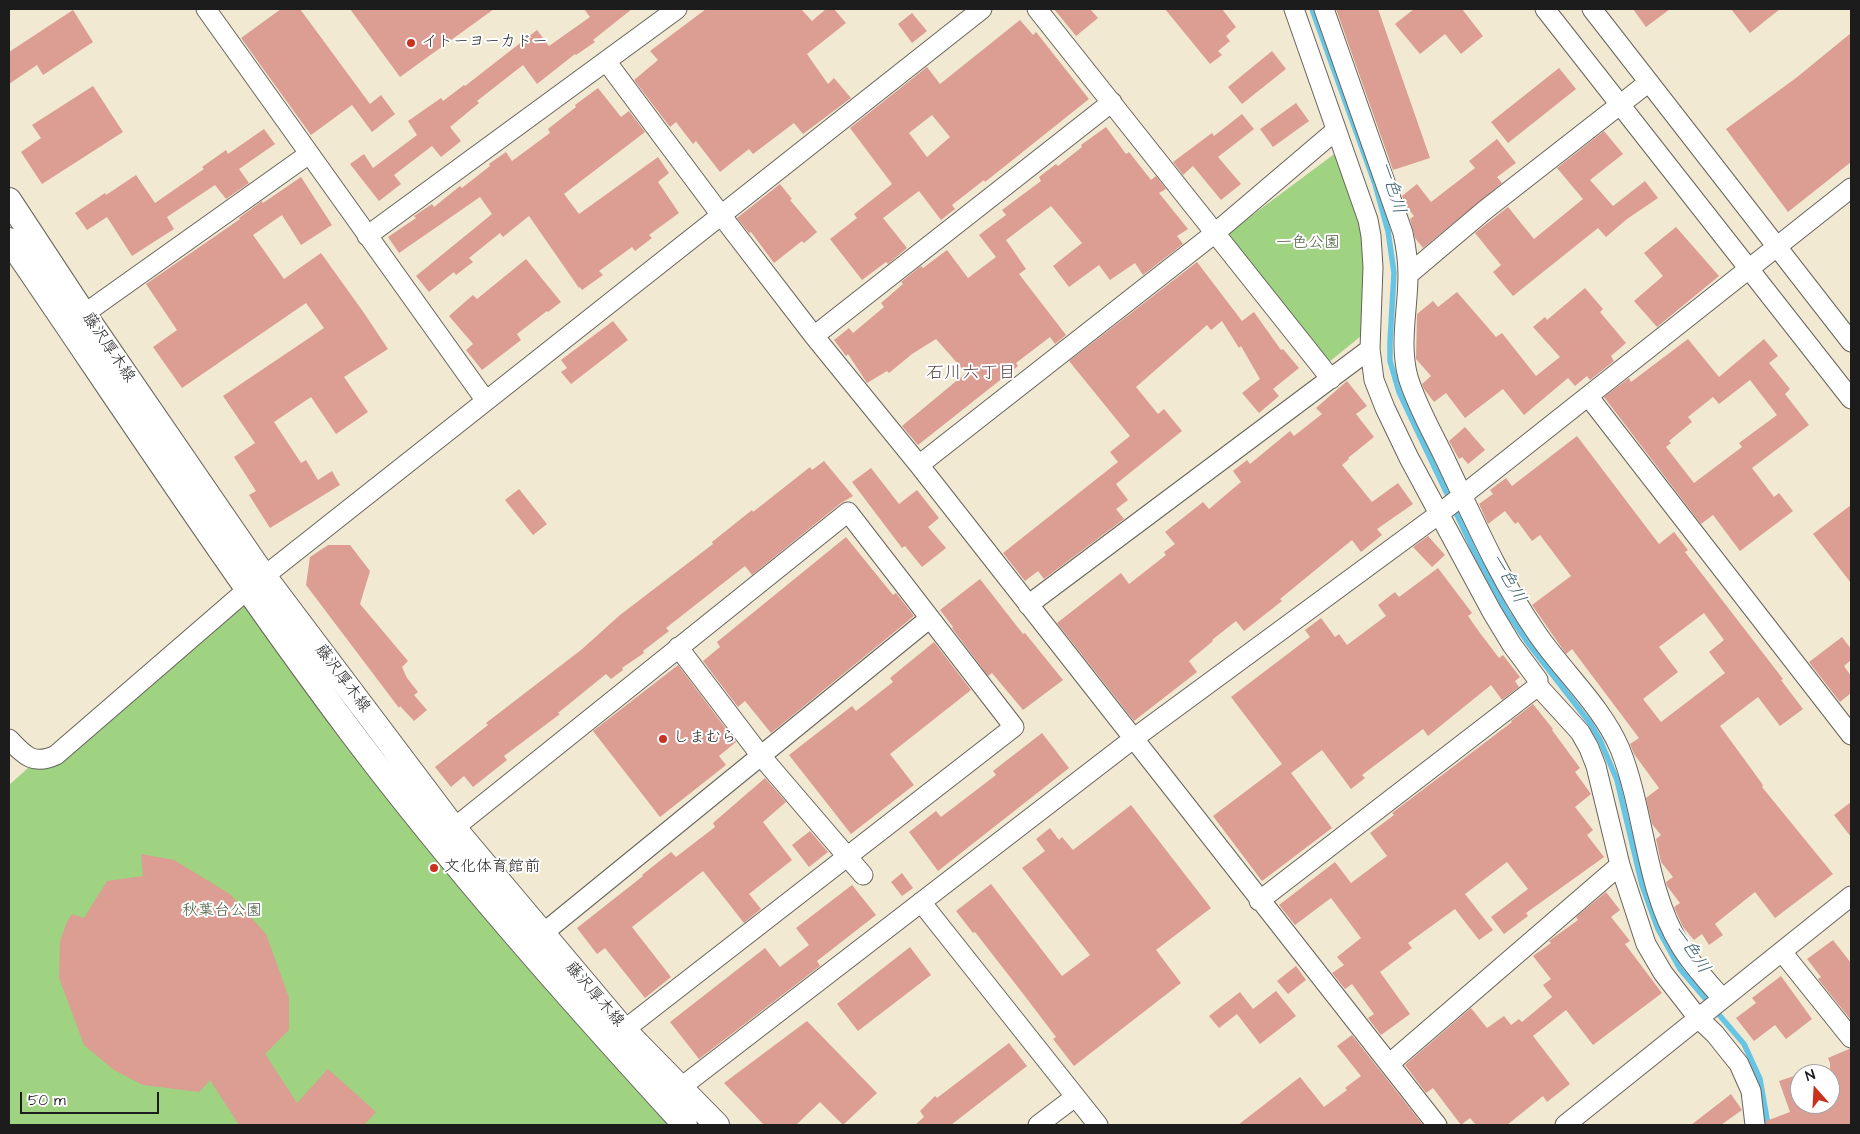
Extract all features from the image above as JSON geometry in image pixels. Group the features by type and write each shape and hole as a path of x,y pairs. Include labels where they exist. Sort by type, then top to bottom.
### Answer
{"main road":[{"name":"藤沢厚木線","path":"9,200 352,734 477,891 685,1125"},
{"name":"藤沢厚木線","path":"9,240 256,583 542,934 624,1030 717,1125"}],"street":[{"path":"206,9 486,401"},
{"path":"367,236 677,9"},
{"path":"9,739 26,756 37,760 47,759 56,755 256,583 982,9"},
{"path":"1037,9 1331,379"},
{"path":"1294,9 1335,131 1362,200 1371,236 1373,267 1370,349 1374,380 1385,408 1537,634 1599,713 1612,733 1628,773 1659,895 1670,926 1679,944 1720,1000"},
{"path":"1324,9 1403,233 1407,253 1408,276 1403,346 1409,378 1451,505 1492,612 1512,646 1538,680 1538,686 1580,732 1589,748 1596,766 1620,865 1646,944 1663,973 1715,1034 1744,1073 1751,1091 1756,1125"},
{"path":"1545,9 1851,399"},
{"path":"1592,9 1851,342"},
{"path":"606,61 814,336 918,465 1437,1125"},
{"path":"1408,276 1485,210 1649,82"},
{"path":"814,336 1112,102"},
{"path":"918,465 1215,233 1335,131"},
{"path":"84,314 309,154"},
{"path":"680,1088 1133,739 1451,505 1851,188"},
{"path":"1028,605 1370,349"},
{"path":"1588,396 1851,735"},
{"path":"454,828 848,512 1014,727 624,1030"},
{"path":"542,934 930,618"},
{"path":"678,647 761,756 863,875"},
{"path":"1259,901 1538,686"},
{"path":"1389,1064 1620,865"},
{"path":"1565,1125 1851,896"},
{"path":"921,902 1098,1125"},
{"path":"1782,952 1851,1038"},
{"path":"1038,1125 1076,1097"}],"green space":[{"name":"一色公園","path":"1341,149 1364,235 1366,261 1361,336 1329,362 1227,234"},
{"name":"秋葉台公園","path":"248,589 352,733 685,1125 9,1125 9,785 37,760"}],"building":[{"path":"281,9 300,9 370,104 381,95 395,114 372,132 352,105 311,135 241,38"},
{"name":"イトーヨーカドー","path":"350,9 494,9 400,77"},
{"path":"584,9 632,9 593,40 595,42 575,54 537,84 523,65 477,101 479,103 450,127 461,141 441,157 432,146 394,175 401,184 379,201 350,164 364,154 373,168 417,135 408,121 441,98 443,101 465,86 537,30 549,46 590,17"},
{"path":"706,9 801,9 812,21 826,9 834,9 846,23 807,54 828,84 834,78 851,98 803,134 794,123 753,154 749,149 720,172 696,141 693,144 676,122 670,127 634,80 658,60 650,51"},
{"path":"1054,9 1090,9 1098,18 1076,36"},
{"path":"1165,9 1222,9 1236,27 1226,36 1230,41 1218,51 1222,55 1210,64"},
{"path":"1336,9 1378,9 1430,158 1393,170"},
{"path":"1414,9 1462,9 1483,36 1461,54 1445,34 1420,54 1395,24"},
{"path":"1633,9 1670,9 1646,27"},
{"path":"1731,9 1780,9 1750,33"},
{"path":"73,10 93,42 43,75 37,65 9,84 9,52"},
{"path":"912,13 927,31 912,43 898,24"},
{"path":"1020,20 1033,35 1036,32 1089,99 985,182 984,180 952,205 955,209 941,220 919,191 883,218 907,248 888,264 886,262 862,280 830,239 857,218 854,214 892,184 850,128 927,67 940,84","holes":["932,115 950,137 927,157 909,133"]},
{"path":"1851,33 1851,162 1788,212 1726,129 1796,78"},
{"path":"1272,51 1286,69 1242,104 1228,87"},
{"path":"1559,68 1576,89 1508,143 1491,122"},
{"path":"93,86 123,132 42,184 21,152 41,138 32,125"},
{"path":"598,88 621,117 629,111 645,132 564,194 579,214 658,157 669,173 658,182 679,213 649,235 652,238 635,251 632,247 599,271 603,275 582,290 529,216 503,237 500,233 469,258 473,262 456,275 454,272 429,292 416,276 492,214 480,197 399,253 388,237 416,218 414,216 432,204 434,207 460,186 462,188 506,152 512,161 550,133 548,129"},
{"path":"1296,103 1309,121 1273,147 1260,129"},
{"path":"1242,114 1254,129 1218,157 1241,184 1221,200 1193,166 1183,175 1173,162 1212,133 1214,136"},
{"path":"1106,127 1126,154 1129,152 1151,180 1156,176 1166,189 1159,193 1188,229 1177,236 1183,244 1143,275 1135,263 1110,280 1099,265 1069,287 1053,266 1082,243 1051,206 1006,240 1026,269 1019,274 1066,335 1055,344 1050,337 1016,363 1018,366 918,445 902,426 966,373 936,339 912,354 889,373 887,371 867,383 848,354 846,356 834,340 849,328 853,333 884,307 881,303 903,284 901,282 921,266 923,268 947,250 968,278 996,257 979,235 1006,215 1002,210 1041,181 1039,177 1056,164 1058,166 1082,147 1081,145"},
{"path":"264,129 275,144 239,169 249,183 226,199 215,185 167,217 174,229 132,256 107,217 87,230 75,213 136,175 155,203 204,169 202,167 226,150 228,154"},
{"path":"1604,131 1623,154 1590,180 1613,206 1645,181 1658,198 1627,219 1606,237 1598,228 1513,296 1493,272 1501,265 1475,233 1508,207 1534,239 1583,199 1557,168"},
{"path":"1497,139 1516,163 1497,177 1502,183 1423,248 1415,238 1410,219 1414,216 1406,206 1402,196 1417,184 1431,202 1475,168 1469,161"},
{"path":"301,177 332,225 301,245 282,215 253,235 284,279 321,253 388,349 344,377 368,412 336,434 311,397 274,422 301,463 306,460 318,480 332,471 340,485 270,528 249,495 256,491 234,457 255,443 223,396 324,328 306,303 182,388 153,347 177,330 146,284 240,219 262,201 263,203"},
{"path":"780,184 792,199 790,200 817,232 774,263 751,232 749,233 737,218"},
{"path":"1676,227 1719,276 1657,327 1634,301 1663,276 1644,253"},
{"path":"526,259 561,302 517,334 521,340 482,370 466,350 473,344 449,316 473,295 477,299"},
{"path":"1197,262 1242,321 1254,312 1281,350 1283,349 1299,368 1273,389 1279,396 1259,413 1242,393 1260,379 1241,346 1239,348 1222,321 1211,330 1207,325 1136,387 1158,414 1164,409 1182,431 1116,484 1128,500 1116,509 1124,519 1044,579 1038,571 1025,581 1003,553 1118,462 1110,452 1130,436 1069,361"},
{"path":"1585,288 1603,309 1600,312 1626,343 1611,356 1614,361 1590,380 1587,376 1575,386 1568,378 1524,415 1503,389 1465,418 1446,393 1434,402 1424,389 1422,384 1431,376 1416,359 1417,314 1433,301 1438,307 1457,292 1496,337 1502,333 1536,376 1560,357 1533,327 1545,317 1547,320"},
{"path":"613,321 628,340 571,384 561,372 567,368 561,360"},
{"path":"1688,339 1719,377 1764,339 1778,356 1769,363 1790,389 1785,394 1809,425 1752,468 1774,497 1779,493 1793,511 1740,551 1713,515 1701,524 1604,397 1629,378 1631,382","holes":["1750,380 1777,415 1739,443 1742,447 1694,483 1666,447 1671,443 1669,441 1692,422 1688,417 1713,397 1719,404"]},
{"path":"1347,381 1367,406 1356,414 1374,437 1342,465 1372,502 1398,483 1413,504 1377,529 1382,535 1361,552 1352,540 1280,599 1282,601 1244,631 1236,621 1189,661 1197,672 1134,721 1057,623 1121,573 1129,584 1166,555 1164,552 1175,544 1165,532 1203,502 1209,509 1241,482 1233,471 1247,460 1250,464 1290,431 1294,436 1322,414 1316,408"},
{"path":"1465,427 1485,450 1468,464 1462,457 1459,459 1449,441"},
{"path":"1577,436 1659,544 1674,532 1688,550 1685,552 1783,679 1781,680 1803,709 1780,726 1758,697 1720,726 1763,785 1762,787 1833,874 1775,918 1755,892 1715,924 1723,935 1709,945 1702,934 1694,940 1683,927 1674,907 1680,903 1666,882 1673,877 1661,862 1656,839 1661,835 1652,824 1646,798 1659,788 1634,754 1630,744 1639,738 1572,649 1566,654 1532,605 1571,576 1540,535 1532,541 1518,522 1515,524 1505,511 1488,524 1479,504 1493,494 1490,490 1506,478 1512,486","holes":["1704,613 1724,640 1709,652 1725,673 1661,722 1643,699 1678,672 1659,647"]},
{"path":"824,461 853,496 841,503 752,575 745,566 666,628 669,631 643,651 644,653 622,668 623,670 611,679 606,674 558,713 560,714 504,756 507,760 473,787 464,776 451,787 435,767 488,725 486,723 581,650 620,615 713,544 712,542 752,510 753,512 810,467 812,470"},
{"path":"871,468 899,504 917,490 939,518 928,527 946,548 922,567 905,546 902,548 852,482"},
{"path":"519,489 547,524 533,535 505,500"},
{"path":"1851,505 1851,583 1813,534"},
{"path":"1428,536 1445,555 1432,567 1413,547"},
{"path":"846,537 893,595 896,593 914,616 771,733 745,701 738,707 703,661 720,647 717,642"},
{"path":"328,545 350,545 370,571 360,604 408,661 402,667 407,678 418,692 414,695 427,710 414,721 400,706 399,708 306,585 310,557"},
{"path":"1438,568 1472,613 1468,616 1480,633 1499,658 1503,655 1520,677 1515,681 1519,687 1502,700 1491,685 1428,736 1423,729 1362,775 1365,778 1351,789 1322,750 1291,773 1332,828 1262,881 1213,816 1282,764 1231,697 1310,637 1305,630 1321,618 1335,637 1339,634 1347,645 1386,616 1378,605 1395,592 1399,597"},
{"path":"980,579 1023,634 1025,633 1063,680 1023,710 992,673 988,676 940,610"},
{"path":"1842,637 1851,649 1851,660 1844,666 1851,676 1851,693 1840,702 1809,662"},
{"path":"934,642 971,690 890,754 914,785 851,834 789,755 852,706 856,711 893,682 890,678"},
{"path":"678,665 736,742 719,756 726,765 660,817 593,731"},
{"path":"1533,704 1580,768 1575,772 1591,794 1575,807 1593,830 1587,835 1604,857 1526,913 1528,916 1504,934 1491,917 1528,889 1507,862 1465,894 1493,930 1479,940 1455,909 1408,943 1412,948 1380,972 1410,1014 1381,1035 1368,1018 1374,1014 1352,984 1345,989 1332,973 1344,965 1337,957 1361,938 1331,898 1295,925 1279,905 1335,862 1351,883 1387,856 1370,833 1394,815 1392,813"},
{"path":"1042,733 1069,768 938,871 909,832 936,811 941,817 996,775 993,771"},
{"path":"765,778 786,802 763,822 792,860 749,894 761,909 744,923 703,871 632,927 671,977 645,998 605,948 597,954 577,928 671,852 676,857 715,827 713,823"},
{"path":"1851,802 1851,837 1834,815"},
{"path":"1131,805 1211,908 1156,950 1181,983 1074,1066 1053,1039 1056,1037 975,932 973,933 956,911 991,884 1062,976 1090,955 1022,868 1045,851 1036,839 1050,828 1059,840 1062,837 1073,850"},
{"path":"810,831 828,852 809,867 792,845"},
{"path":"141,854 174,860 230,894 266,934 289,998 289,1030 265,1054 297,1103 328,1069 376,1112 364,1125 239,1125 210,1080 199,1092 143,1085 114,1070 84,1045 59,978 60,941 72,914 84,918 107,881 143,876"},
{"path":"902,873 913,888 902,896 891,882"},
{"path":"852,885 876,915 817,961 820,966 699,1059 670,1022 765,948 780,967 809,945 796,928"},
{"path":"1606,892 1620,910 1611,917 1630,941 1625,944 1662,993 1593,1045 1566,1010 1533,1036 1570,1084 1547,1102 1543,1096 1507,1125 1476,1125 1470,1118 1461,1125 1433,1088 1426,1093 1405,1065 1471,1008 1487,1028 1504,1016 1511,1025 1519,1019 1522,1022 1552,997 1543,985 1551,979 1533,956 1551,943 1549,941 1578,920 1576,917"},
{"path":"1833,940 1851,963 1851,1020 1818,979 1821,977 1807,959"},
{"path":"910,947 931,975 858,1031 837,1004"},
{"path":"1296,966 1306,980 1288,994 1277,981"},
{"path":"1781,976 1812,1019 1786,1039 1775,1025 1754,1041 1736,1018 1756,1003 1752,998"},
{"path":"1276,991 1296,1016 1260,1044 1237,1014 1219,1028 1209,1016 1240,992 1253,1009"},
{"path":"807,1021 877,1093 843,1125 820,1102 796,1125 764,1125 724,1083"},
{"path":"1352,1035 1423,1125 1238,1125 1300,1077 1324,1107 1347,1090 1345,1088 1361,1076 1337,1046"},
{"path":"1009,1043 1027,1066 951,1125 915,1125 924,1117 920,1111 935,1096 937,1098"},
{"path":"1851,1049 1851,1125 1766,1125 1766,1121 1790,1112 1790,1114 1840,1114 1840,1064 1830,1064 1828,1058"},
{"path":"1790,1077 1790,1112 1779,1081"},
{"path":"1731,1094 1742,1110 1721,1125 1691,1125"}],"waterway":[{"name":"一色川","path":"1312,9 1375,184 1388,231 1394,273 1390,361 1399,392 1474,551 1507,612 1528,643 1590,723 1600,740 1617,780 1642,885 1658,929 1680,969 1744,1044 1760,1079 1768,1125"}],"place":[{"name":"イトーヨーカドー","path":"411,43"},
{"name":"しまむら","path":"663,739"},
{"name":"文化体育館前","path":"434,868"}],"district":[{"name":"石川六丁目","path":"971,374"}]}
